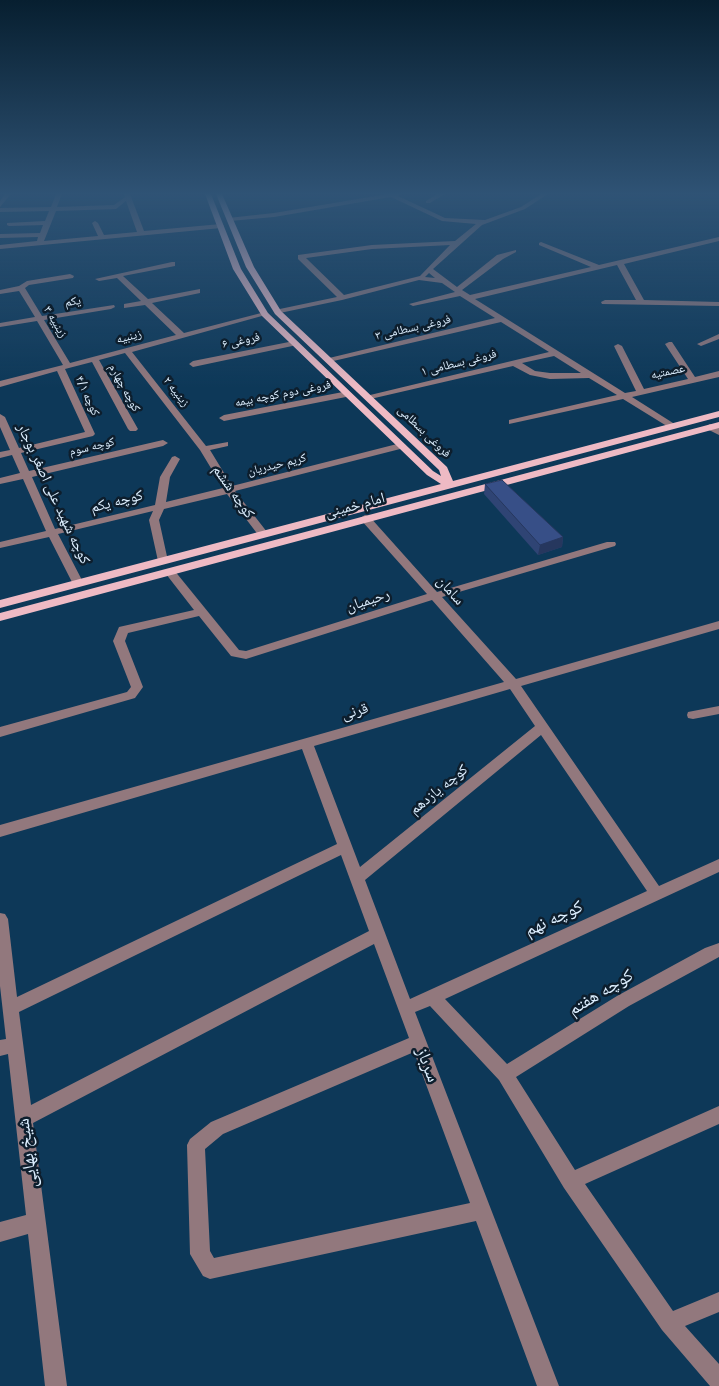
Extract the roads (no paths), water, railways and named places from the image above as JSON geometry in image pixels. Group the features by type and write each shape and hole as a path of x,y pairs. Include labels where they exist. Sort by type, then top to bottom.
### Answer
{"main road":[{"name":"فروغی بسطامی","path":"233,259 237,269 265,314 430,473 450,484"},
{"name":"فروغی بسطامی","path":"246,259 250,268 278,312 444,469 450,484"},
{"path":"265,314 278,312"},
{"name":"امام خمینی","path":"0,604 670,425 719,414"},
{"name":"امام خمینی","path":"0,617 365,518 716,428"},
{"path":"450,484 459,494"}],"street":[{"path":"303,259 342,298"},
{"path":"419,278 440,259"},
{"path":"413,304 459,292 498,259"},
{"path":"576,259 596,267"},
{"path":"469,298 634,259"},
{"path":"619,262 641,302"},
{"path":"99,279 172,264"},
{"path":"429,270 459,292 670,425"},
{"path":"118,275 182,336"},
{"path":"0,292 22,289 27,283 70,276"},
{"path":"278,312 419,278 444,281"},
{"name":"زینبیه ۳","path":"22,289 64,367"},
{"path":"128,306 197,291"},
{"path":"605,302 719,304"},
{"name":"یکم","path":"0,325 111,307"},
{"name":"زینبیه","path":"0,384 265,314"},
{"name":"فروغی بسطامی ۳","path":"329,359 502,319"},
{"path":"701,344 719,336"},
{"name":"فروغی ۶","path":"192,364 294,343"},
{"path":"669,344 693,380"},
{"path":"618,346 641,391"},
{"name":"زینبیه ۲","path":"127,350 204,449"},
{"name":"فروغی بسطامی ۱","path":"369,398 555,353"},
{"name":"کوچه چهارم","path":"94,359 133,428"},
{"path":"515,363 533,373 542,375 589,375"},
{"name":"کوچه ۴/۱","path":"16,452 90,434 64,367"},
{"name":"عصمتیه","path":"512,422 719,374"},
{"name":"فروغی دوم کوچه بیمه","path":"224,418 348,394"},
{"name":"کوچه شهید علی اصغر بوجار","path":"0,417 52,533 78,584"},
{"name":"کوچه سوم","path":"26,475 163,443"},
{"path":"204,449 225,444"},
{"name":"کریم حیدریان","path":"160,507 401,446"},
{"name":"کوچه ششم","path":"204,449 229,490 263,534"},
{"path":"0,455 16,452"},
{"path":"162,561 154,520 160,507 166,477 175,460"},
{"path":"0,481 26,475"},
{"name":"کوچه یکم","path":"0,546 160,507"},
{"name":"سامان","path":"365,518 513,684 657,894"},
{"name":"رحیمیان","path":"170,572 235,653 246,655 434,596 611,544"},
{"path":"0,732 131,695 137,688 119,640 123,630 202,612"},
{"name":"قرنی","path":"0,831 719,624"},
{"path":"693,715 719,710"},
{"name":"کوچه یازدهم","path":"357,878 543,727"},
{"name":"سرباز","path":"306,743 548,1386"},
{"path":"11,1008 345,847"},
{"name":"کوچه نهم","path":"406,1008 719,865"},
{"name":"شیخ بهایی","path":"0,927 11,1008 7,1047 24,1118 56,1386"},
{"path":"24,1118 378,934"},
{"name":"کوچه هفتم","path":"505,1074 623,1002 719,950"},
{"path":"432,997 505,1074 571,1181 669,1323 719,1380"},
{"path":"418,1042 217,1128 196,1144 200,1254 210,1269 482,1210"},
{"path":"571,1181 719,1115"},
{"path":"0,1232 36,1222"},
{"path":"669,1323 719,1302"}]}
